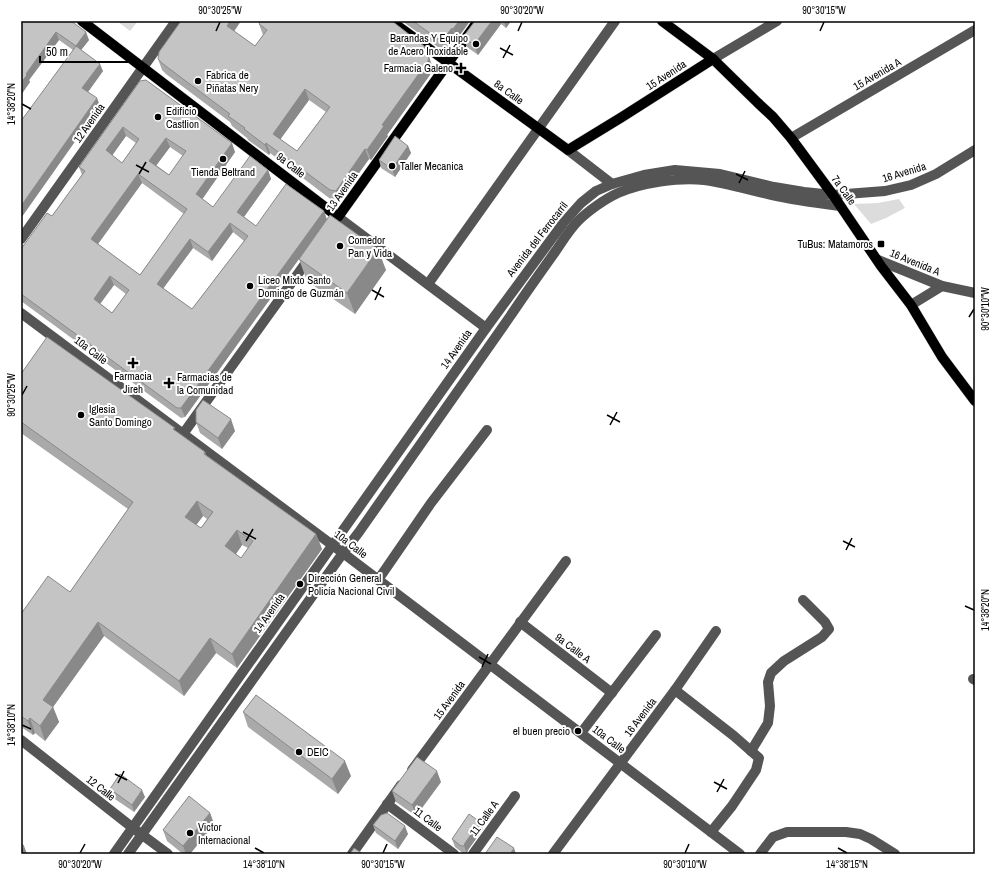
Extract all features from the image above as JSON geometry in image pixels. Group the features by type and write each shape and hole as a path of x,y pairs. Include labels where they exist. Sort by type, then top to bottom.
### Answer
{"main road":[{"name":"9a Calle","path":"82,21 338,217"},
{"name":"8a Calle","path":"391,21 568,150"},
{"name":"13 Avenida","path":"338,217 478,21"},
{"name":"7a Calle","path":"662,21 713,59 773,117 791,138 833,195 881,266 911,305 942,357 975,401"},
{"name":"15 Avenida","path":"568,150 713,59"}],"street":[{"name":"12 Avenida","path":"21,239 176,21"},
{"path":"428,284 615,21"},
{"name":"15 Avenida","path":"713,59 777,21"},
{"name":"15 Avenida A","path":"791,138 975,30"},
{"name":"8a Calle","path":"568,150 612,184"},
{"name":"16 Avenida","path":"833,195 885,191 911,185 936,174 975,150"},
{"name":"Avenida del Ferrocarril","path":"486,328 564,222 581,203 596,191 612,184 644,175 675,170 720,174 774,187 833,195"},
{"path":"128,854 404,468 570,230 578,221 587,213 617,194 656,182 682,179 703,180 771,195 840,206"},
{"name":"13 Avenida","path":"329,230 338,217"},
{"name":"9a Calle","path":"338,217 486,328"},
{"path":"183,434 315,249"},
{"name":"16 Avenida A","path":"878,260 942,286 975,292"},
{"name":"16 Avenida A","path":"911,305 942,286"},
{"name":"10a Calle","path":"21,314 343,552 740,854"},
{"name":"14 Avenida","path":"114,854 486,328"},
{"path":"378,580 431,503 487,430"},
{"name":"15 Avenida","path":"352,854 387,804 566,561"},
{"path":"751,751 768,723 770,706 768,682 771,673 784,661 822,637 829,630 825,622 803,600"},
{"name":"9a Calle A","path":"520,622 612,693"},
{"name":"16 Avenida","path":"553,854 675,690 716,631"},
{"path":"581,733 656,635"},
{"path":"675,690 734,736 759,758 756,770 732,806 711,832"},
{"name":"12 Calle","path":"21,740 168,854"},
{"name":"11 Calle A","path":"473,854 515,796"},
{"name":"11 Calle","path":"387,804 454,854"},
{"path":"760,854 774,837 787,832 846,832 860,834 871,838 895,854"}],"shaded area":[{"path":"117,21 138,21 130,31"},
{"path":"899,199 905,208 871,224 854,204 878,203"}],"building":[{"path":"21,21 71,21 86,32 76,46 56,32 21,83"},
{"path":"181,21 230,21 227,26 255,46 267,30 259,24 261,21 392,21 424,46 429,57 428,61 382,125 384,126 367,150 365,149 336,191 330,190 266,143 265,145 244,129 245,128 228,116 230,114 163,64 158,59 159,52","holes":["305,89 330,107 297,151 273,134"]},
{"path":"413,21 459,21 445,37 438,39"},
{"path":"475,21 492,21 474,45 463,37"},
{"path":"76,46 100,64 82,88 97,98 21,206 21,121"},
{"path":"146,80 232,143 196,194 213,207 250,156 268,170 237,212 256,226 286,184 324,211 181,408 177,408 21,294 21,249 47,213 52,216 85,171 79,167 140,81","holes":["123,127 139,139 122,163 106,150","166,138 186,151 169,175 149,161","138,174 187,209 140,275 91,239","230,223 248,236 192,309 157,284 190,239 208,252","110,276 129,290 112,313 94,299"]},
{"path":"395,136 408,146 392,169 379,160"},
{"path":"330,215 378,249 347,293 299,259"},
{"path":"47,337 175,428 173,429 205,452 204,454 316,534 232,654 210,638 179,681 98,622 43,700 53,707 40,726 30,718 28,721 21,716 21,614 48,576 70,592 133,502 21,422 21,374","holes":["197,501 213,512 201,528 185,517","237,530 253,541 241,558 225,546"]},
{"path":"203,400 231,419 218,438 196,422 196,410"},
{"path":"256,695 345,761 332,779 243,712"},
{"path":"417,757 437,771 412,805 392,791"},
{"path":"120,774 142,790 132,805 110,789"},
{"path":"189,796 210,813 183,846 163,830"},
{"path":"387,813 405,826 395,841 373,825 381,815"},
{"path":"469,814 480,822 464,846 461,846 452,839"},
{"path":"497,837 514,848 510,854 485,854"},
{"path":"21,843 24,846 21,850"},
{"path":"354,848 363,854 350,854"}],"place":[{"name":"Barandas Y Equipo de Acero Inoxidable","path":"476,44"},
{"name":"Farmacia Galeno","path":"461,68"},
{"name":"Fabrica de Piñatas Nery","path":"198,81"},
{"name":"Edificio Castlion","path":"158,117"},
{"name":"Tienda Beltrand","path":"223,159"},
{"name":"Taller Mecanica","path":"392,166"},
{"name":"TuBus: Matamoros","path":"881,244"},
{"name":"Comedor Pan y Vida","path":"340,246"},
{"name":"Liceo Mixto Santo Domingo de Guzmán","path":"250,286"},
{"name":"Farmacia Jireh","path":"133,363"},
{"name":"Farmacias de la Comunidad","path":"169,383"},
{"name":"Iglesia Santo Domingo","path":"81,415"},
{"name":"Dirección General Policía Nacional Civil","path":"300,584"},
{"name":"el buen precio","path":"578,731"},
{"name":"DEIC","path":"299,752"},
{"name":"Victor Internacional","path":"190,833"}]}
